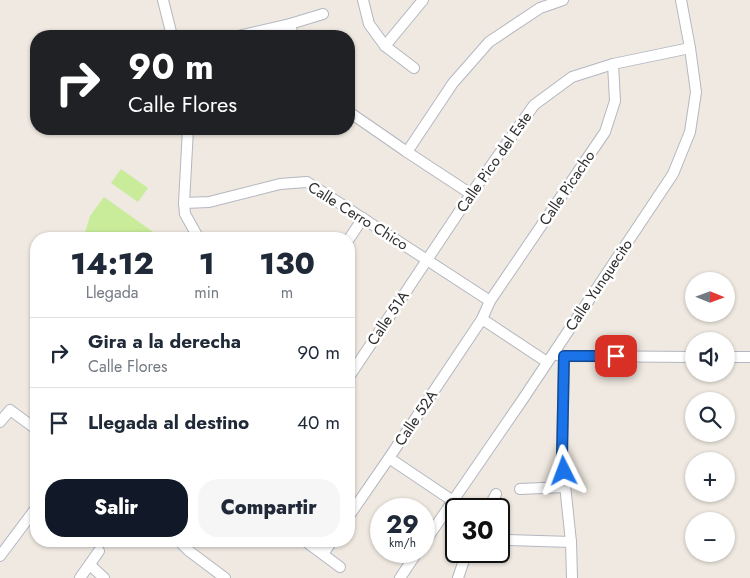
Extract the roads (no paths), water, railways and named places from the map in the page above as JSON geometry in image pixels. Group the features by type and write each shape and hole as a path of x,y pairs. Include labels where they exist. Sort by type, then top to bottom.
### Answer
{"street":[{"path":"163,0 170,30"},
{"path":"364,0 368,24 385,46 414,68"},
{"path":"385,46 423,0"},
{"path":"407,152 453,83 489,42 540,8 563,0"},
{"name":"Calle Yunquecito","path":"455,498 673,174 690,132 696,92 690,48 680,0"},
{"path":"264,30 323,14"},
{"path":"290,24 292,30"},
{"name":"Calle Pico del Este","path":"427,259 534,105 572,77 613,64 690,48"},
{"name":"Calle Picacho","path":"482,319 490,301 605,132 614,102 613,64"},
{"path":"355,116 471,194"},
{"path":"188,135 184,214 195,232"},
{"name":"Calle Cerro Chico","path":"184,203 209,202 280,184 308,182 490,301"},
{"path":"353,232 363,218"},
{"name":"Calle 51A","path":"355,368 427,259"},
{"path":"482,319 550,358 564,356 685,357"},
{"name":"Calle 52A","path":"355,507 482,319"},
{"path":"564,356 562,456 571,542 572,578"},
{"path":"735,357 750,357"},
{"path":"0,422 10,410 30,425"},
{"path":"389,458 449,498"},
{"path":"520,489 565,487"},
{"path":"494,498 496,494"},
{"name":"Calle Yunquecito","path":"435,527 445,513"},
{"path":"0,556 30,516"},
{"path":"510,540 571,542"},
{"path":"185,547 225,578"},
{"path":"314,547 340,568"},
{"path":"323,554 328,547"},
{"path":"80,578 99,551"},
{"path":"400,578 410,563"},
{"path":"458,578 463,563"},
{"path":"90,565 104,578"}]}
